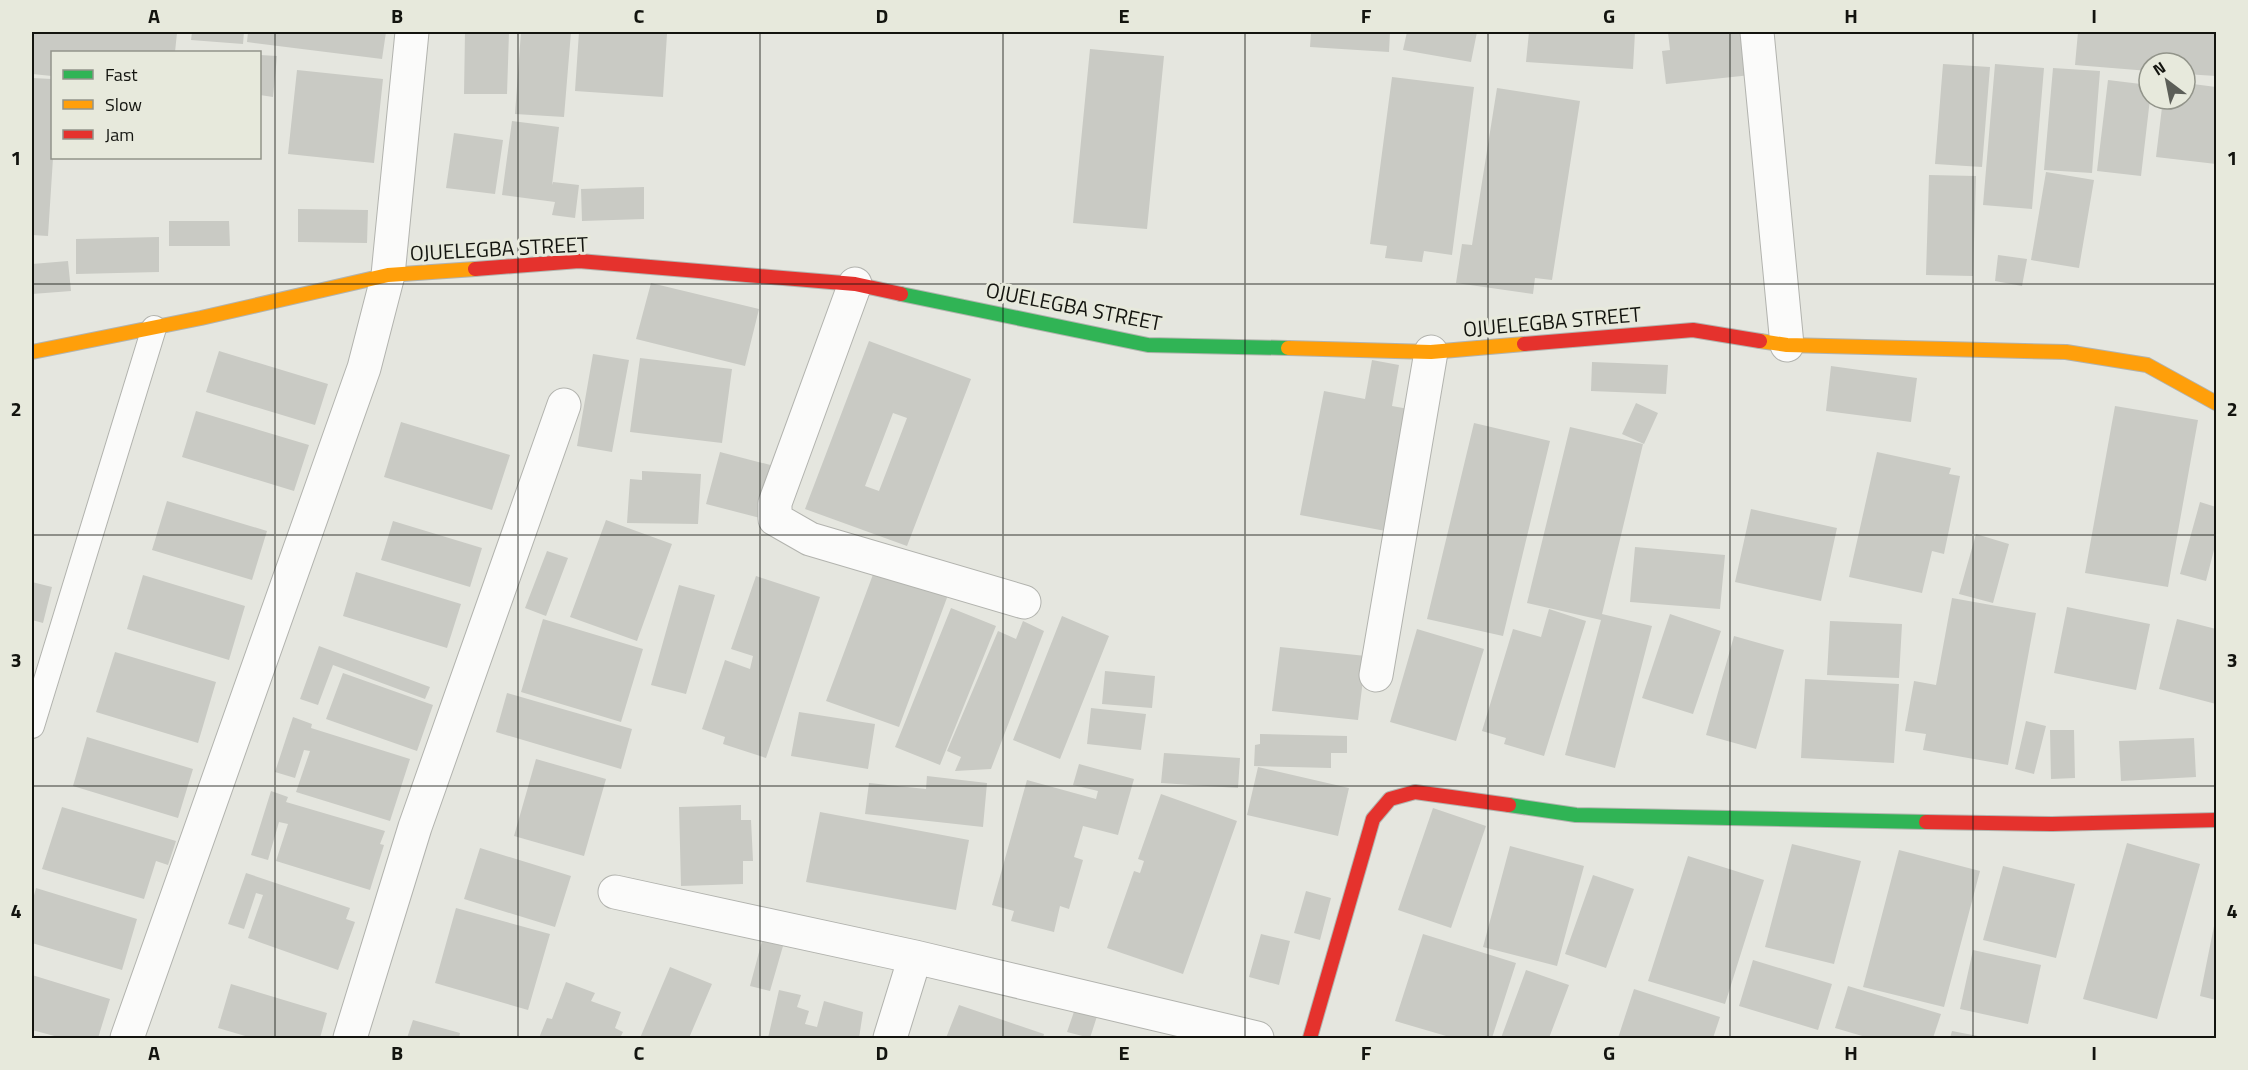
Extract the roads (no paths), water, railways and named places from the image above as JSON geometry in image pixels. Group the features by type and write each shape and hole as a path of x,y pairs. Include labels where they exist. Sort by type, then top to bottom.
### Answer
{"street":[{"path":"127,1038 364,368 388,275 412,32"},
{"path":"1757,32 1787,345"},
{"name":"OJUELEGBA STREET","path":"32,352 154,328 388,275 579,261 855,284 1148,345 1431,352 1693,330 1787,345 2066,352 2146,365 2217,403"},
{"path":"855,284 775,503 775,519 810,539 1024,602"},
{"path":"1376,675 1431,352"},
{"path":"350,1038 416,827 564,405"},
{"path":"1310,1038 1373,819 1390,799 1415,792 1576,815 2052,824 2217,819"},
{"path":"615,891 915,957 1257,1038"},
{"path":"890,1038 915,957"}],"lane":[{"path":"32,726 154,328"}]}
